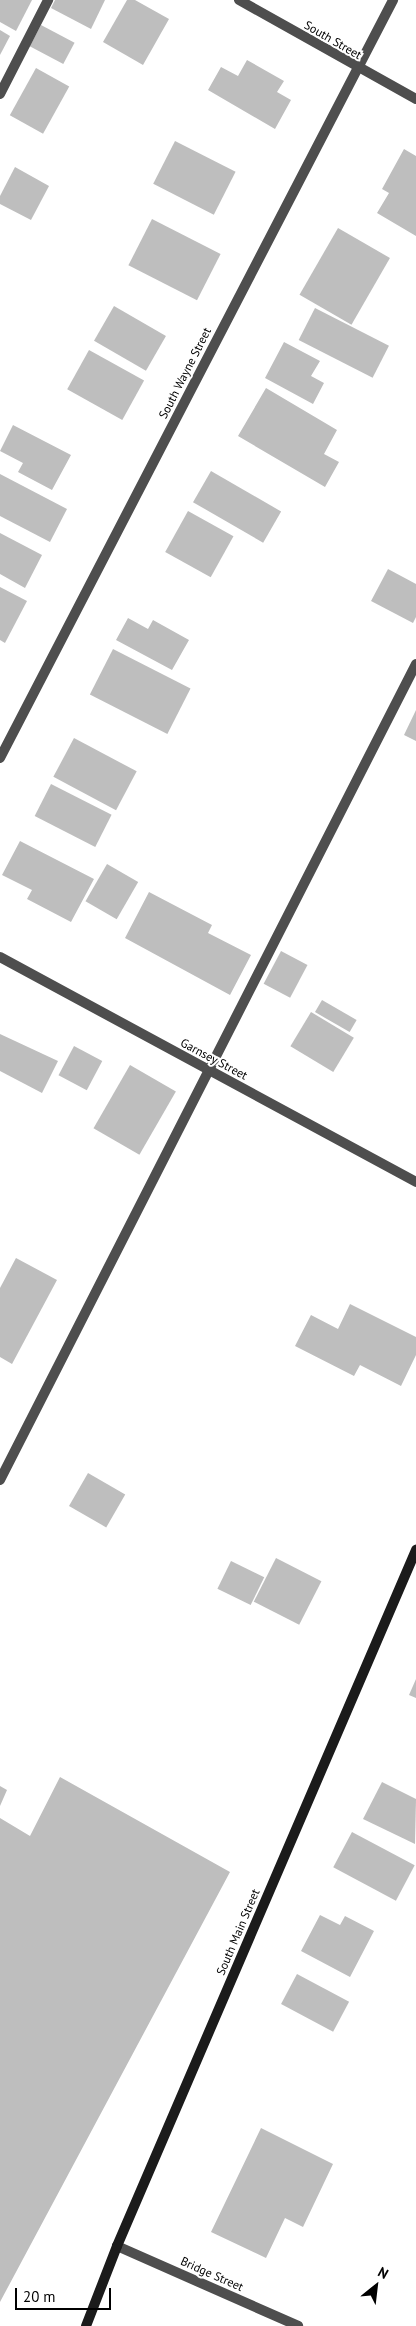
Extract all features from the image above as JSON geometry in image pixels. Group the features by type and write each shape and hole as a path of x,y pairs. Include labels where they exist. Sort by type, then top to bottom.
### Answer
{"main road":[{"name":"South Main Street","path":"86,2326 117,2246 416,1550"}],"street":[{"path":"0,94 48,0"},
{"name":"South Street","path":"239,0 358,68 416,98"},
{"name":"South Wayne Street","path":"0,758 393,0"},
{"path":"0,1480 416,664"},
{"name":"Garnsey Street","path":"0,957 416,1182"},
{"name":"Bridge Street","path":"117,2246 298,2326"}],"building":[{"path":"0,0 32,0 16,31 0,22"},
{"path":"55,0 105,0 91,29 51,8"},
{"path":"127,0 135,0 169,19 143,65 103,42"},
{"path":"41,25 75,43 63,64 30,46"},
{"path":"0,30 10,36 0,55"},
{"path":"247,60 284,81 277,92 291,100 275,129 208,90 221,67 238,76"},
{"path":"36,68 69,86 43,134 10,115"},
{"path":"175,141 236,172 214,215 153,184"},
{"path":"404,149 416,156 416,236 377,213 389,193 382,189"},
{"path":"15,167 49,186 31,220 0,204 0,196"},
{"path":"152,219 221,254 197,300 128,265"},
{"path":"338,228 390,258 351,325 300,295"},
{"path":"114,306 166,336 146,371 94,341"},
{"path":"315,308 389,346 373,378 299,340"},
{"path":"284,342 320,361 311,376 324,383 313,404 265,378"},
{"path":"89,350 144,381 122,420 67,389"},
{"path":"266,388 337,430 324,454 339,462 325,487 238,436"},
{"path":"13,425 71,455 52,490 18,472 23,463 0,451"},
{"path":"211,471 281,511 263,543 193,502"},
{"path":"0,474 67,509 50,542 0,516"},
{"path":"188,511 233,536 211,577 165,552"},
{"path":"0,533 42,555 25,588 0,574"},
{"path":"388,569 416,584 416,617 413,623 371,601"},
{"path":"0,587 27,601 5,643 0,640"},
{"path":"128,618 148,629 153,620 189,640 172,670 116,640"},
{"path":"113,649 191,688 167,734 90,694"},
{"path":"416,710 416,741 404,735"},
{"path":"74,738 137,771 116,810 53,777"},
{"path":"51,784 112,815 95,847 35,816"},
{"path":"20,841 94,879 71,922 27,899 32,890 2,875"},
{"path":"107,864 138,882 117,919 86,901"},
{"path":"149,892 212,925 208,933 251,955 230,995 125,938"},
{"path":"281,951 307,965 290,998 264,984"},
{"path":"322,1000 357,1020 350,1032 315,1012"},
{"path":"311,1012 354,1038 333,1072 290,1046"},
{"path":"0,1034 58,1061 42,1093 0,1071"},
{"path":"74,1046 102,1061 87,1090 59,1075"},
{"path":"130,1065 176,1092 139,1155 94,1128"},
{"path":"16,1258 57,1280 12,1364 0,1357 0,1288"},
{"path":"350,1304 416,1337 416,1355 401,1386 360,1365 354,1376 295,1346 311,1315 338,1329"},
{"path":"88,1473 125,1494 106,1527 69,1506"},
{"path":"276,1558 321,1581 299,1625 254,1602"},
{"path":"231,1561 264,1577 251,1605 217,1589"},
{"path":"416,1679 416,1698 409,1695"},
{"path":"60,1777 230,1872 0,2302 0,1818 30,1836"},
{"path":"382,1782 416,1799 415,1844 363,1819"},
{"path":"0,1786 7,1790 0,1806"},
{"path":"352,1832 415,1865 396,1901 333,1867"},
{"path":"320,1915 340,1925 345,1916 374,1931 350,1977 301,1951"},
{"path":"297,1974 349,2002 333,2032 281,2004"},
{"path":"261,2128 333,2164 303,2227 285,2218 266,2258 211,2232"}]}
